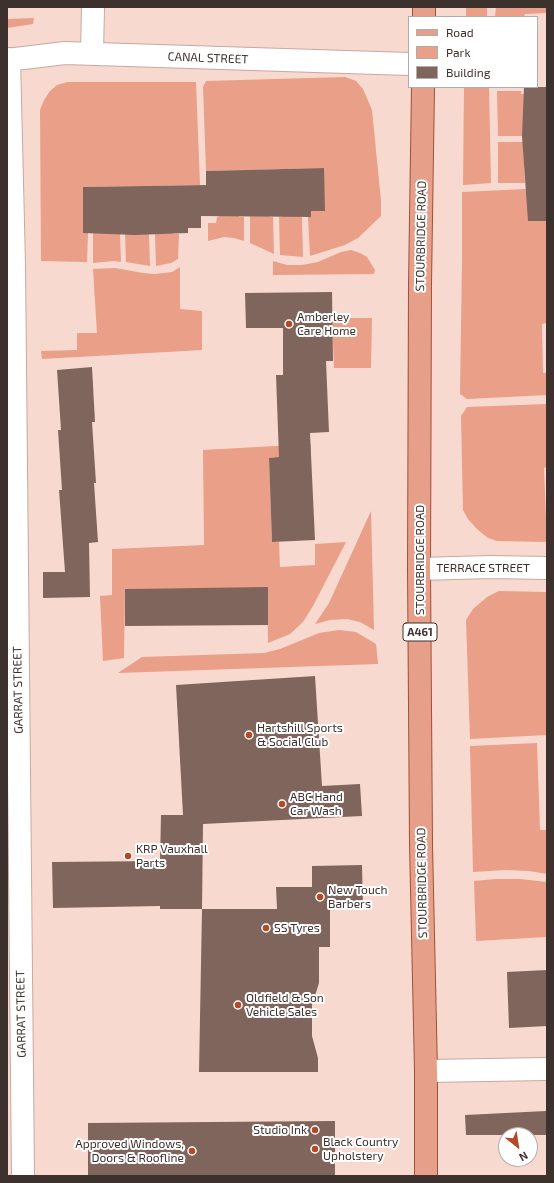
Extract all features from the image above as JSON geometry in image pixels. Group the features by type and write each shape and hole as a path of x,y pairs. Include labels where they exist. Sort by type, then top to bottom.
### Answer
{"main road":[{"name":"STOURBRIDGE ROAD","path":"423,88 420,276 420,569 421,837 426,1071 426,1176"}],"street":[{"path":"92,54 93,7"},
{"name":"CANAL STREET","path":"8,60 65,53 408,64"},
{"name":"GARRAT STREET","path":"8,60 14,273 23,1176"},
{"name":"TERRACE STREET","path":"420,569 491,567 547,568"},
{"path":"426,1071 547,1069"}],"green space":[{"path":"466,7 487,7 487,16 466,16"},
{"path":"496,7 547,7 547,13 525,14 524,16 495,16"},
{"path":"34,18 33,24 7,28 7,19"},
{"path":"345,77 356,81 363,89 372,110 381,201 381,216 358,238 345,245 310,256 308,217 311,216 311,211 324,168 206,171 203,87 206,81"},
{"path":"67,82 196,82 200,185 83,187 83,233 88,233 87,262 41,261 40,110 50,91 57,85"},
{"path":"464,88 489,88 491,183 463,185"},
{"path":"497,91 521,91 521,94 527,94 522,136 498,136"},
{"path":"498,142 523,142 525,183 498,183"},
{"path":"526,189 526,191 531,191 547,210 547,323 542,324 543,373 547,373 547,395 467,399 460,394 462,192"},
{"path":"239,211 239,217 244,217 244,241 224,237 208,241 208,223 216,223 217,217 220,216 220,212"},
{"path":"269,211 269,217 273,217 274,254 250,243 250,216"},
{"path":"282,211 297,211 297,217 302,217 303,257 280,255 279,217 282,217"},
{"path":"173,228 173,234 179,234 178,259 171,263 156,266 155,234"},
{"path":"93,233 120,233 121,262 114,261 93,263"},
{"path":"125,233 149,234 150,266 126,262"},
{"path":"351,250 367,257 375,270 374,274 273,275 273,261 287,265 302,265 318,262 341,252"},
{"path":"180,267 180,309 202,311 202,350 42,359 41,351 77,350 77,333 97,333 93,269 115,268 155,274 172,272"},
{"path":"332,318 372,318 371,368 334,368"},
{"path":"547,404 547,467 544,468 547,542 497,541 488,538 468,519 463,510 461,416 467,407"},
{"path":"311,444 311,455 269,458 272,542 279,542 280,567 315,565 315,544 346,542 313,606 303,622 290,634 268,643 267,588 125,589 124,658 103,661 100,596 112,595 112,549 204,545 203,450"},
{"path":"371,511 374,630 360,622 347,619 330,620 315,624 329,603"},
{"path":"499,591 547,592 547,735 470,739 466,620 473,609 487,597"},
{"path":"339,630 356,632 376,644 378,664 118,673 142,657 264,653 280,649 319,633"},
{"path":"537,743 540,830 547,830 547,874 529,871 506,870 473,872 470,746"},
{"path":"520,879 547,882 547,937 476,941 474,881"}],"building":[{"path":"547,87 547,221 528,221 522,136 524,88"},
{"path":"324,168 325,211 311,211 311,217 201,216 201,228 188,228 188,233 135,235 83,233 83,187 206,185 206,171"},
{"path":"332,292 333,361 326,361 329,432 310,433 315,540 272,542 269,458 279,457 276,375 283,375 283,328 246,328 245,293"},
{"path":"92,367 95,422 92,422 96,483 94,483 98,542 89,543 90,597 43,598 43,572 65,572 59,490 62,490 58,430 61,430 57,370"},
{"path":"268,587 268,625 125,626 125,589"},
{"path":"315,676 322,786 360,784 362,816 203,824 202,909 160,909 160,906 53,908 52,862 160,861 161,815 183,815 176,685"},
{"path":"362,865 363,908 330,908 330,947 319,947 319,983 312,1005 312,1036 318,1058 318,1072 199,1072 202,909 277,909 276,887 312,887 312,866"},
{"path":"547,970 547,1026 509,1028 507,972"},
{"path":"546,1111 547,1135 538,1135 538,1127 498,1127 498,1135 466,1135 465,1115"},
{"name":"Approved Windows, Doors & Roofline","path":"335,1121 335,1176 88,1176 88,1123"}],"place":[{"name":"Amberley Care Home","path":"289,324"},
{"name":"Hartshill Sports & Social Club","path":"249,735"},
{"name":"ABC Hand Car Wash","path":"282,804"},
{"name":"KRP Vauxhall Parts","path":"128,856"},
{"name":"New Touch Barbers","path":"320,897"},
{"name":"SS Tyres","path":"266,928"},
{"name":"Oldfield & Son Vehicle Sales","path":"238,1005"},
{"name":"Studio Ink","path":"315,1130"},
{"name":"Black Country Upholstery","path":"315,1149"},
{"name":"Approved Windows, Doors & Roofline","path":"192,1151"}]}
